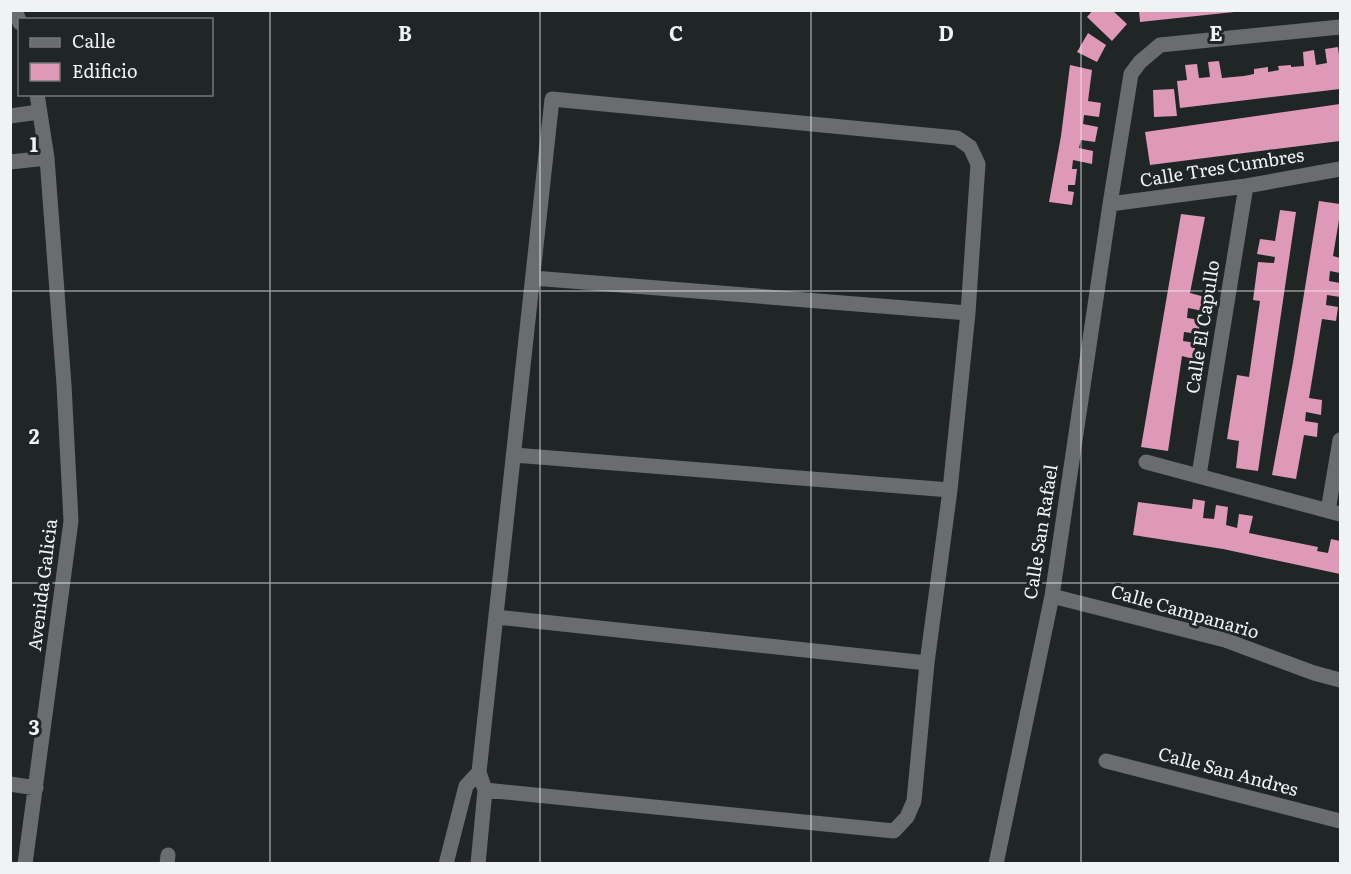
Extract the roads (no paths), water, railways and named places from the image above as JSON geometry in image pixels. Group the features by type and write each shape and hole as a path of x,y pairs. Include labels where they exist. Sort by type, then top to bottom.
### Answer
{"street":[{"name":"Calle San Rafael","path":"996,864 1052,596 1131,74 1140,62 1160,45 1341,27"},
{"name":"Avenida Galicia","path":"25,864 71,521 64,385 47,158 36,96"},
{"path":"478,864 485,790 479,772 552,99 957,138 970,147 978,164 968,313 950,490 927,663 914,801 907,817 894,831 485,790"},
{"path":"10,116 39,112"},
{"path":"10,162 47,158"},
{"name":"Calle Tres Cumbres","path":"1110,204 1246,186 1341,169"},
{"name":"Calle El Capullo","path":"1199,476 1246,186"},
{"path":"532,278 968,313"},
{"path":"1146,462 1334,513 1341,440"},
{"path":"513,455 950,490"},
{"name":"Calle Campanario","path":"1052,596 1225,640 1314,673 1341,680"},
{"path":"496,617 927,663"},
{"name":"Calle San Andres","path":"1106,761 1341,821"},
{"path":"446,864 466,786 479,772"},
{"path":"10,784 36,788"}]}
